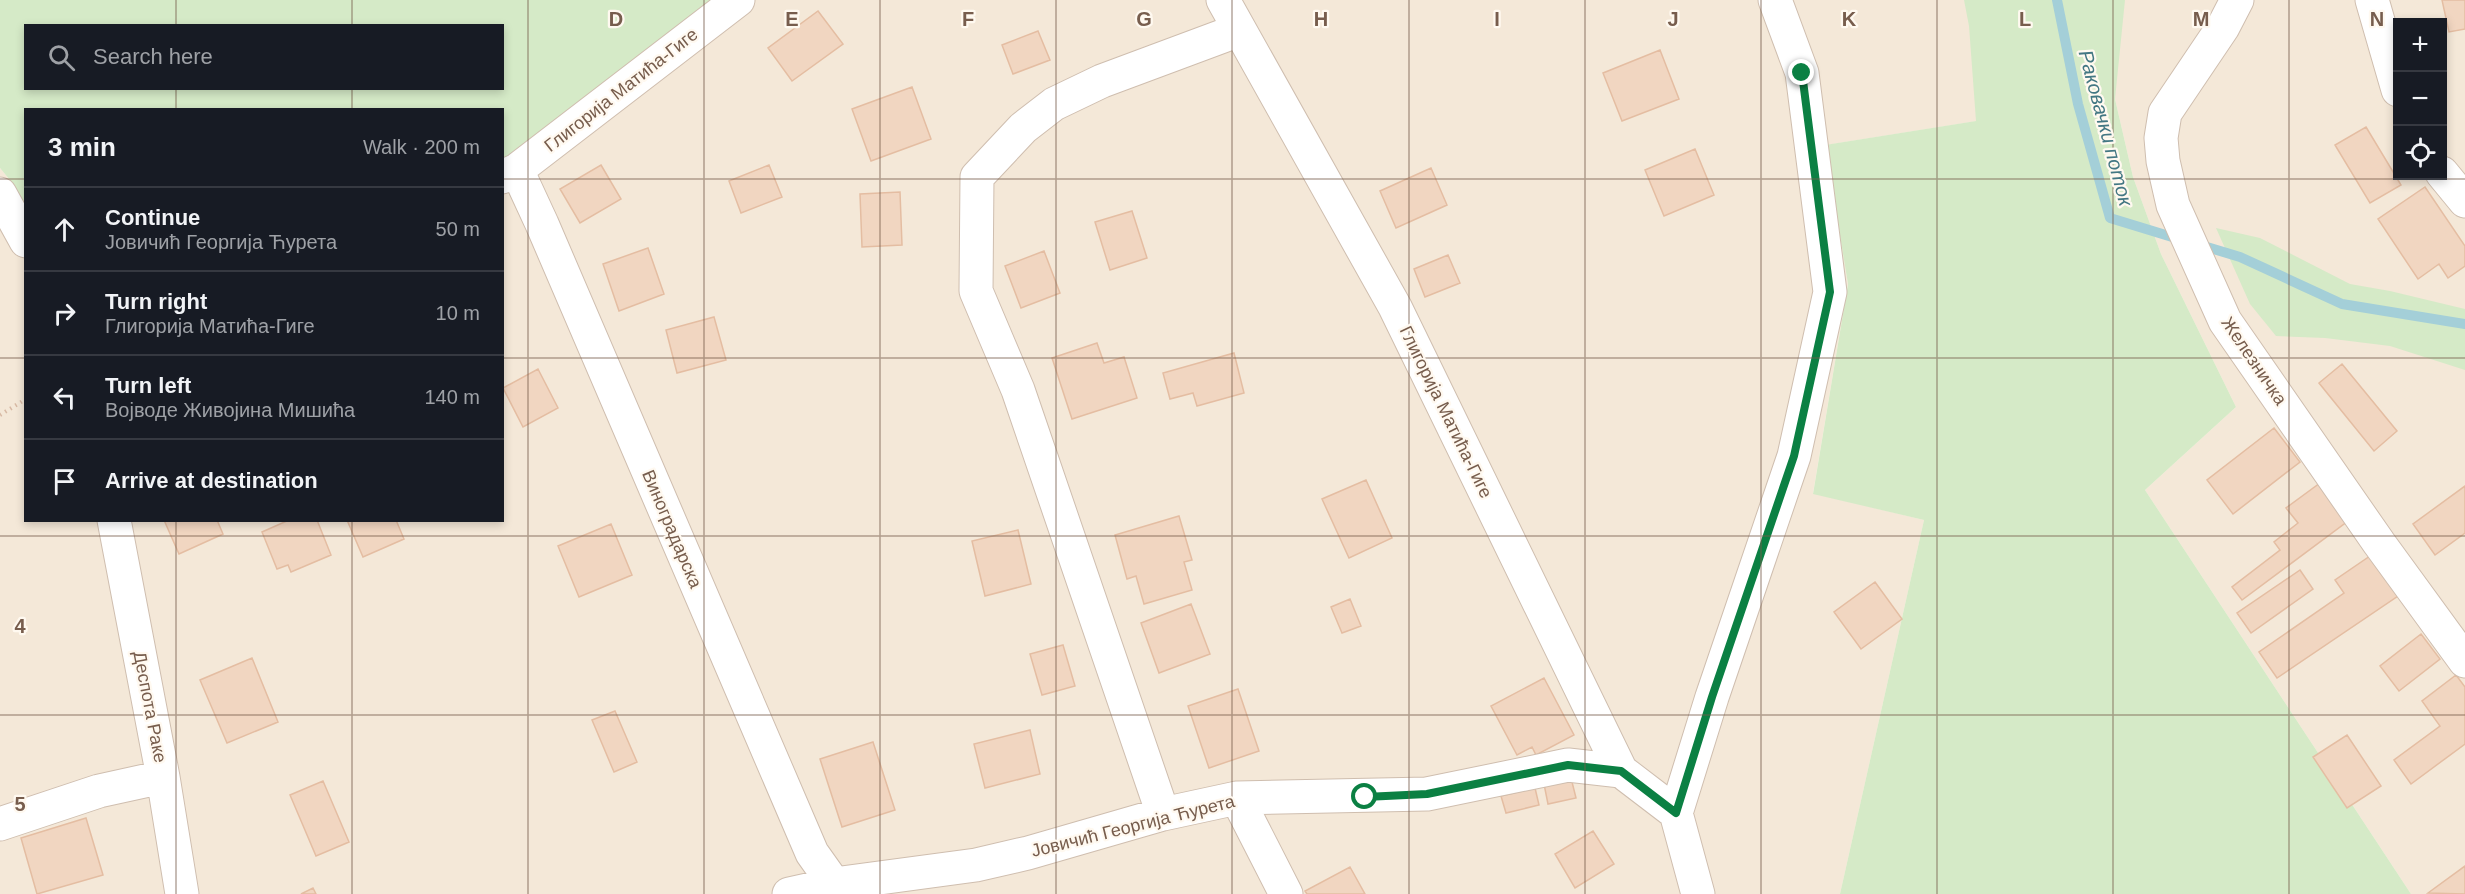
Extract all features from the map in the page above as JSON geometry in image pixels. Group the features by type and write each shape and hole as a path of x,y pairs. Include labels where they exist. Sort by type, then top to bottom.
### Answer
{"street":[{"name":"Глигорија Матића-Гиге","path":"510,174 738,0"},
{"name":"Глигорија Матића-Гиге","path":"1223,0 1395,307 1621,771 1676,813"},
{"path":"1698,894 1676,813 1712,697 1794,456 1830,292 1802,73 1775,0"},
{"name":"Железничка","path":"2238,0 2223,27 2165,113 2161,138 2163,161 2173,205 2180,216 2225,321 2379,543 2465,662"},
{"path":"2373,0 2393,75"},
{"path":"1163,814 1018,390 976,291 977,177 1023,128 1054,104 1102,81 1239,30"},
{"name":"Виноградарска","path":"510,174 542,224 812,853 834,884"},
{"path":"2447,179 2465,201"},
{"path":"0,194 24,237"},
{"name":"Деспота Раке","path":"114,522 183,894"},
{"name":"Јовичић Георгија Ћурета","path":"789,894 834,884 976,865 1028,853 1163,814 1237,798 1427,794 1568,765 1621,771"},
{"path":"0,824 99,790 163,777"},
{"path":"1237,798 1286,894"}],"path":[{"path":"0,415 24,400"}],"shaded area":[{"path":"719,0 2465,0 2465,894 2411,894 2145,490 2236,407 2161,254 2133,177 2115,99 1826,145 1848,284 1813,493 1924,520 1840,894 0,894 0,168 14,185 24,206 24,522 504,522 504,161"}],"green space":[{"path":"0,0 719,0 504,161 504,108 24,108 24,206 14,185 0,168"},
{"path":"1964,0 2125,0 2115,99 2133,177 2161,254 2236,407 2145,490 2411,894 1840,894 1924,520 1813,494 1848,284 1825,145 1976,121 1969,26"},
{"path":"2216,228 2260,238 2350,284 2465,309 2465,370 2390,346 2325,338 2276,336 2250,304"}],"building":[{"path":"2442,0 2465,0 2465,29 2449,32"},
{"path":"818,11 843,44 792,81 768,48"},
{"path":"1038,31 1050,60 1013,74 1002,45"},
{"path":"1660,50 1679,99 1622,121 1603,73"},
{"path":"912,87 931,139 871,161 852,109"},
{"path":"2366,127 2393,172 2393,180 2398,180 2401,185 2370,203 2335,145"},
{"path":"1695,149 1714,195 1664,216 1645,170"},
{"path":"601,165 621,199 580,223 560,189"},
{"path":"769,165 782,197 741,213 729,181"},
{"path":"1431,168 1447,205 1396,228 1380,191"},
{"path":"2425,187 2465,246 2465,266 2448,278 2439,264 2418,279 2378,219"},
{"path":"900,192 902,245 862,247 860,194"},
{"path":"1132,211 1147,258 1110,270 1095,222"},
{"path":"648,248 664,294 619,311 603,264"},
{"path":"1044,251 1060,293 1021,308 1005,266"},
{"path":"1448,255 1460,283 1425,297 1414,269"},
{"path":"714,317 726,360 677,373 666,330"},
{"path":"1097,343 1104,363 1124,357 1137,398 1072,419 1052,358"},
{"path":"1234,353 1244,393 1197,406 1193,393 1170,399 1163,373"},
{"path":"2342,364 2397,431 2374,451 2319,383"},
{"path":"538,369 558,408 523,427 504,387"},
{"path":"2274,428 2300,462 2233,514 2207,480"},
{"path":"1366,480 1392,538 1349,558 1322,499"},
{"path":"2320,483 2348,521 2242,600 2232,587 2280,550 2274,542 2298,523 2286,508"},
{"path":"2465,486 2465,533 2435,555 2413,524"},
{"path":"1179,516 1192,560 1184,562 1192,590 1144,604 1136,576 1127,579 1115,535"},
{"path":"165,522 218,522 223,534 179,554"},
{"path":"284,522 318,522 331,555 291,572 288,565 277,569 262,532"},
{"path":"348,522 397,522 404,539 363,557"},
{"path":"611,524 632,575 579,597 558,546"},
{"path":"1018,530 1031,584 985,596 972,541"},
{"path":"2370,556 2398,596 2277,678 2259,652 2344,593 2335,580"},
{"path":"2300,570 2313,589 2251,633 2237,613"},
{"path":"1875,582 1902,619 1861,649 1834,612"},
{"path":"1350,599 1361,626 1342,633 1331,607"},
{"path":"1191,604 1210,654 1159,673 1141,623"},
{"path":"2421,634 2440,659 2399,691 2380,666"},
{"path":"1063,645 1075,686 1042,695 1030,654"},
{"path":"252,658 278,722 227,743 200,680"},
{"path":"2456,675 2465,687 2465,744 2411,784 2394,760 2440,726 2422,701"},
{"path":"1544,678 1574,735 1536,755 1532,747 1517,755 1491,706"},
{"path":"1238,689 1259,751 1209,768 1188,706"},
{"path":"615,711 637,762 614,772 592,720"},
{"path":"1030,730 1040,774 985,788 974,744"},
{"path":"2347,735 2381,786 2347,808 2313,757"},
{"path":"873,742 895,810 842,827 820,759"},
{"path":"1571,778 1576,798 1548,804 1544,784"},
{"path":"323,781 349,842 316,856 290,795"},
{"path":"1535,788 1539,805 1506,813 1501,796"},
{"path":"86,818 103,875 37,894 21,838"},
{"path":"1593,831 1614,864 1575,888 1555,854"},
{"path":"2465,866 2465,894 2428,893"},
{"path":"1350,867 1365,894 1307,894 1305,891"},
{"path":"313,888 316,894 301,894"}],"waterway":[{"name":"Раковачки поток","path":"2057,0 2078,104 2110,218 2182,240"},
{"name":"Раковачки поток","path":"2197,244 2240,257 2342,304 2465,324"}],"route":[{"path":"1365,797 1427,794 1568,765 1621,771 1676,813 1712,697 1794,456 1830,292 1802,73"}]}
